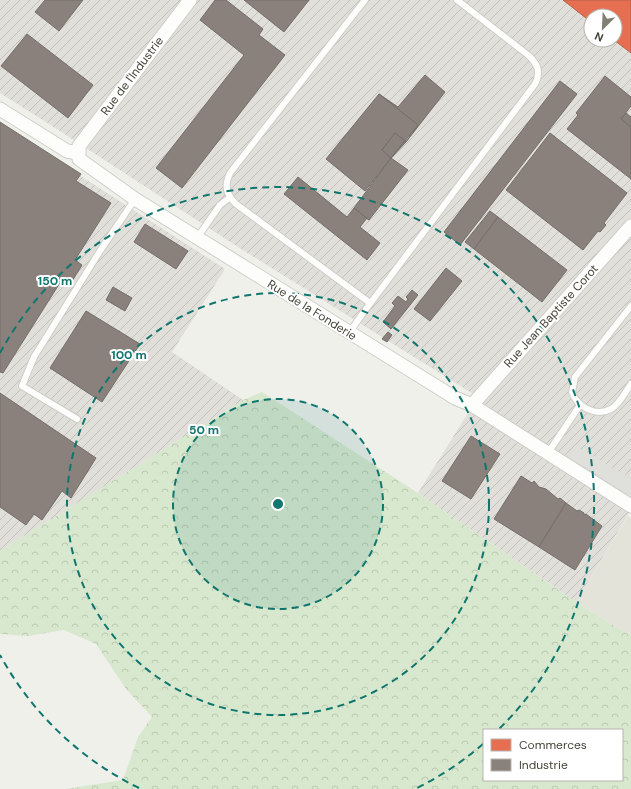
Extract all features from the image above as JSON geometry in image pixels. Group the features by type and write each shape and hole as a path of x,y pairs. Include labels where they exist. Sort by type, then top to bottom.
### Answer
{"street":[{"name":"Rue de l'Industrie","path":"78,153 79,146 190,0"},
{"path":"0,109 67,151 78,153"},
{"name":"Rue de la Fonderie","path":"78,153 83,164 135,199 349,334 455,398 472,405 631,506"},
{"name":"Rue Jean Baptiste Corot","path":"472,405 631,226"}],"lane":[{"path":"365,0 230,173 226,186 229,198 370,303"},
{"path":"349,334 370,303 536,84 538,78 538,69 535,62 528,55 457,0"},
{"path":"197,238 220,205 229,198"},
{"path":"77,419 22,386 34,357 100,251 135,199"},
{"path":"631,306 575,377 572,392 580,405 594,411 610,409 618,403 631,384"},
{"path":"548,453 580,405"}],"shaded area":[{"path":"0,0 631,0 631,510 576,602 418,493 478,397 238,247 0,93"},
{"path":"0,124 225,269 172,352 243,400 0,551"},
{"path":"575,445 631,479 631,496 568,457"},
{"path":"628,516 631,518 631,636 576,602"}],"green space":[{"path":"262,392 418,493 576,602 631,636 631,789 65,789 123,780 138,737 152,717 126,689 96,644 64,630 28,636 0,634 0,551 243,400"}],"building: Commerces":[{"path":"563,0 631,0 631,53 623,47 623,8 583,8 583,16"}],"building: Industrie":[{"path":"45,0 83,0 59,31 35,12"},
{"path":"215,0 226,0 263,29 259,35 285,55 182,188 156,168 244,55 200,20"},
{"path":"244,0 309,0 284,32"},
{"path":"27,34 93,85 68,118 1,66"},
{"path":"425,75 445,92 406,142 418,125 379,94 398,107"},
{"path":"605,76 631,97 631,106 621,119 631,127 631,179 567,129 578,115 576,113"},
{"path":"560,81 577,94 460,245 444,232"},
{"path":"379,94 418,125 405,141 395,133 382,150 391,158 365,191 326,159"},
{"path":"626,113 631,117 631,127 621,119"},
{"path":"0,122 81,174 76,181 111,203 75,260 82,265 71,283 63,278 3,373 0,372"},
{"path":"395,133 405,141 391,158 382,150"},
{"path":"550,133 627,193 604,223 606,225 600,232 598,231 583,250 506,190"},
{"path":"405,141 406,142 391,158"},
{"path":"391,158 408,170 369,220 354,208"},
{"path":"298,177 347,217 354,208 367,218 360,227 380,243 367,260 284,194"},
{"path":"490,211 498,217 474,249 465,242"},
{"path":"498,217 567,270 542,302 474,249"},
{"path":"145,224 188,251 176,269 134,242"},
{"path":"446,268 462,281 430,321 414,309"},
{"path":"113,287 132,298 125,311 106,300"},
{"path":"412,290 418,295 391,329 383,322 395,306 392,303 398,296 406,302 408,299 406,297"},
{"path":"86,311 140,344 102,402 50,368"},
{"path":"388,332 392,335 387,342 382,339"},
{"path":"0,393 96,458 71,498 62,491 42,520 34,514 26,525 0,507"},
{"path":"471,436 500,454 471,499 442,481"},
{"path":"521,476 532,483 534,481 539,487 546,489 558,499 560,498 566,503 539,547 494,519"},
{"path":"566,503 577,511 579,510 584,513 584,515 586,514 602,526 575,570 539,547"}]}
